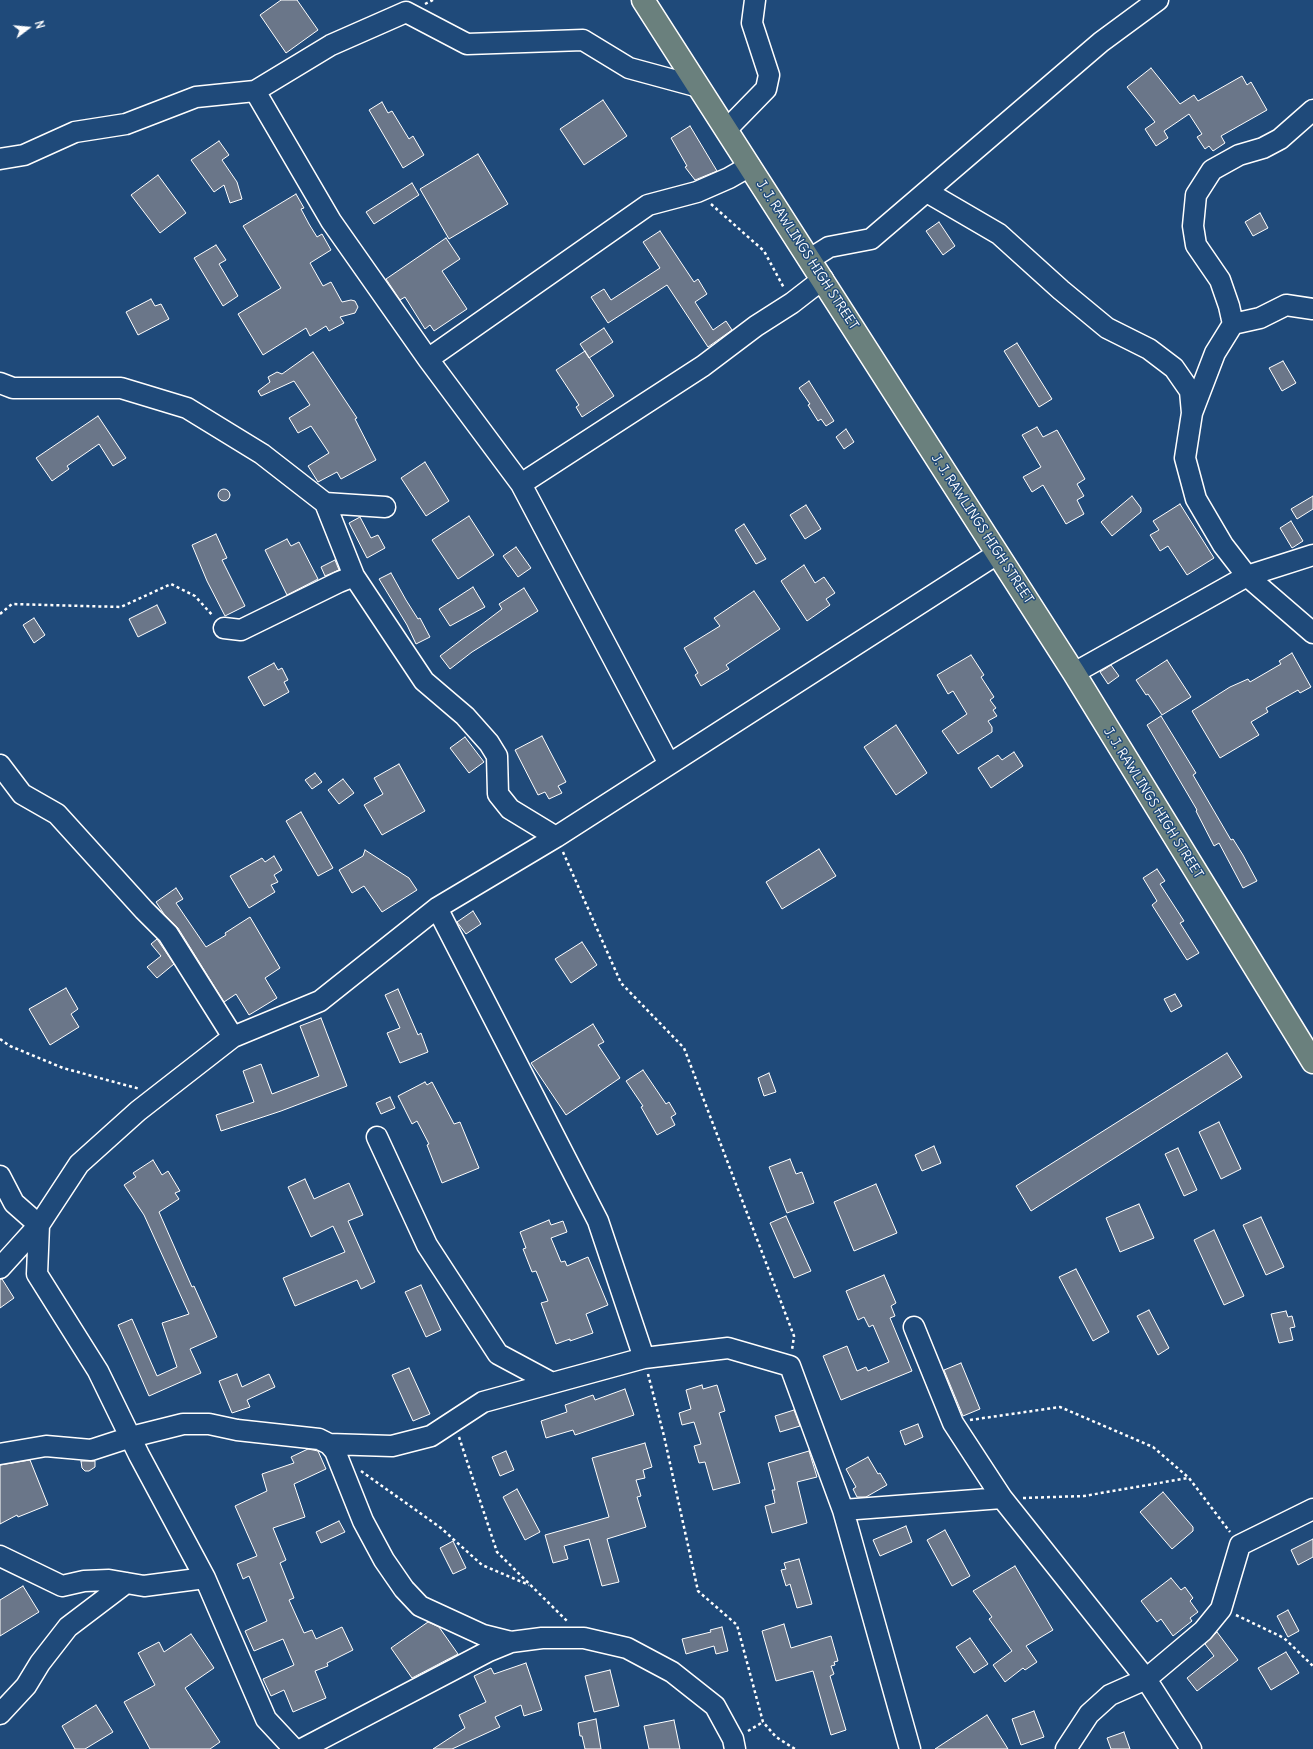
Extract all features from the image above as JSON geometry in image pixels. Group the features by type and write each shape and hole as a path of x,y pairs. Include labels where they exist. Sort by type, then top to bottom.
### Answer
{"main road":[{"name":"J. J. RAWLINGS HIGH STREET","path":"643,0 1074,673 1313,1062"}],"street":[{"path":"727,129 766,89 769,75 752,23 755,0"},
{"path":"810,260 830,247 871,239 1102,42 1158,0"},
{"path":"0,159 24,155 75,132 126,124 196,97 255,90 331,45 406,12 467,44 583,40 629,68 699,87"},
{"path":"255,90 332,221 428,359 521,484 668,764"},
{"path":"1313,110 1280,139 1263,148 1239,155 1212,170 1196,195 1193,226 1196,245 1220,280 1229,306 1233,324 1215,353 1192,413 1185,458 1196,499 1223,545 1247,576 1313,633"},
{"path":"428,359 648,205 697,192 729,178 750,166"},
{"path":"927,192 1000,234 1061,290 1107,328 1149,349 1174,368 1190,391 1192,413"},
{"path":"521,484 702,366 756,326 792,303 823,279"},
{"path":"1233,324 1260,318 1286,305 1313,309"},
{"path":"0,383 14,388 121,388 187,408 262,454 325,503 354,576 424,681 465,716 489,742 497,756 498,794 510,809 556,836"},
{"path":"325,503 385,507"},
{"path":"0,1268 39,1225 80,1164 138,1111 233,1038 320,1001 437,908 556,836 997,554"},
{"path":"1074,673 1247,576 1313,555"},
{"path":"224,628 241,630 354,576"},
{"path":"0,765 22,794 57,814 144,910 168,934 233,1038"},
{"path":"0,792 22,794"},
{"path":"437,908 598,1221 644,1358"},
{"path":"377,1137 427,1245 498,1354 552,1383"},
{"path":"0,1176 14,1203 39,1225"},
{"path":"39,1225 37,1274 98,1371 130,1437 205,1578 266,1719 294,1749"},
{"path":"914,1327 953,1423 1002,1498 1146,1679 1192,1749"},
{"path":"329,1444 392,1446 431,1436 483,1402 644,1358 728,1348 790,1366 843,1510 910,1749"},
{"path":"0,1454 46,1446 91,1450 130,1437 183,1424 209,1424 237,1430 319,1439 329,1444 335,1451 363,1522 384,1560 404,1589 420,1606 483,1635 511,1642"},
{"path":"843,1510 1002,1498"},
{"path":"1066,1749 1089,1714 1110,1695 1146,1679 1203,1631 1221,1609 1240,1545 1313,1509"},
{"path":"0,1556 62,1586 84,1580 109,1580 144,1586 205,1578"},
{"path":"0,1714 26,1686 40,1663 68,1627 126,1583"},
{"path":"302,1749 489,1651 511,1642 542,1638 584,1638 627,1648 672,1672 715,1706 733,1739 735,1749"}],"path":[{"path":"697,192 764,251 792,303"},
{"path":"0,614 12,604 121,607 171,584 195,596 224,628"},
{"path":"556,836 621,983 684,1048 794,1336 790,1366"},
{"path":"0,1039 10,1046 63,1068 151,1092 162,1092"},
{"path":"644,1358 664,1436 698,1591 737,1625 764,1722 776,1737 796,1749"},
{"path":"953,1423 1060,1408 1153,1447 1189,1478 1240,1545"},
{"path":"454,1421 497,1552 584,1638"},
{"path":"360,1470 440,1528 482,1565 532,1586"},
{"path":"1002,1498 1084,1496 1189,1478"},
{"path":"1221,1609 1284,1638 1313,1666"}],"building":[{"path":"281,0 297,0 318,30 286,53 260,15"},
{"path":"1151,68 1180,104 1194,95 1198,101 1242,76 1247,85 1251,82 1267,110 1221,136 1225,143 1213,151 1209,146 1205,149 1197,137 1202,134 1189,114 1164,131 1168,138 1156,146 1145,129 1155,122 1127,87"},
{"path":"603,100 627,136 584,165 560,129"},
{"path":"382,102 388,113 392,111 409,139 413,136 424,155 403,168 369,110"},
{"path":"690,126 717,171 695,180 685,167 687,166 671,138"},
{"path":"219,141 229,155 222,160 237,182 242,199 230,203 224,185 214,192 191,160"},
{"path":"478,154 508,204 449,239 420,189"},
{"path":"158,175 186,213 160,233 131,195"},
{"path":"412,183 419,195 374,224 366,212"},
{"path":"296,194 304,208 301,209 317,237 322,234 331,250 310,263 323,286 331,282 342,302 351,300 355,301 358,307 355,313 340,317 344,323 329,331 326,326 310,336 306,328 263,355 238,314 281,288 243,226"},
{"path":"1260,213 1268,228 1253,236 1245,222"},
{"path":"939,222 955,246 943,255 926,231"},
{"path":"660,231 694,282 698,279 707,294 695,302 713,330 726,321 732,330 708,347 667,285 608,323 591,297 604,289 611,300 660,268 643,242"},
{"path":"446,238 460,259 442,271 467,309 434,331 430,325 425,329 405,297 400,300 386,279"},
{"path":"216,245 226,260 219,264 238,296 223,306 194,258"},
{"path":"151,299 155,306 161,304 169,319 138,335 126,312"},
{"path":"604,328 613,342 589,358 580,344"},
{"path":"1017,343 1052,399 1039,407 1004,351"},
{"path":"585,351 614,396 582,417 576,407 579,405 556,370"},
{"path":"313,352 357,418 355,419 376,460 341,479 337,472 318,482 308,466 329,453 311,426 298,433 289,418 310,405 294,381 261,396 258,391 270,382 268,377 277,372 282,374"},
{"path":"1283,361 1296,383 1282,391 1269,368"},
{"path":"809,381 834,421 826,426 821,419 818,421 808,405 810,404 799,388"},
{"path":"98,416 126,458 113,466 99,444 67,466 69,469 52,481 36,458"},
{"path":"1037,427 1043,437 1057,430 1085,479 1077,484 1084,496 1077,500 1084,514 1066,524 1043,485 1032,492 1023,477 1041,467 1022,435"},
{"path":"846,429 854,442 844,449 836,437"},
{"path":"425,462 449,501 426,516 401,478"},
{"path":"226,489 229,490 229,500 222,501 219,500 218,493 219,490"},
{"path":"1132,496 1141,508 1141,512 1112,536 1101,522"},
{"path":"1313,496 1313,509 1297,519 1291,509"},
{"path":"1180,504 1214,558 1187,575 1168,546 1160,551 1150,535 1159,530 1153,521"},
{"path":"806,505 821,529 805,539 790,515"},
{"path":"469,516 494,555 458,579 432,540"},
{"path":"360,517 371,538 378,535 385,548 367,558 349,523"},
{"path":"1291,521 1303,541 1292,548 1280,528"},
{"path":"744,524 766,559 756,564 735,530"},
{"path":"216,534 227,558 222,560 245,606 225,616 207,581 192,545"},
{"path":"287,539 291,546 299,542 318,579 287,595 265,550"},
{"path":"516,547 531,568 518,577 503,556"},
{"path":"335,560 339,570 325,576 321,567"},
{"path":"804,565 815,583 824,577 835,593 826,599 830,605 807,621 781,581"},
{"path":"391,573 418,619 420,618 430,637 416,644 407,625 379,579"},
{"path":"473,587 485,607 450,626 439,609"},
{"path":"524,588 538,611 472,652 450,669 440,656 502,609 499,604"},
{"path":"754,591 780,629 726,665 729,669 701,686 695,675 698,673 684,648 720,626 714,618"},
{"path":"157,605 166,623 138,637 129,619"},
{"path":"34,618 45,635 34,643 23,625"},
{"path":"1292,653 1311,687 1300,693 1298,690 1266,708 1268,712 1251,722 1259,735 1220,758 1192,711 1230,687 1248,679 1250,682 1281,664 1279,661"},
{"path":"971,655 984,675 981,677 994,697 990,700 996,708 993,710 997,716 988,721 992,727 992,732 958,754 942,731 967,714 953,691 948,694 937,675"},
{"path":"1167,660 1191,697 1162,715 1148,694 1146,695 1136,680"},
{"path":"274,663 278,670 282,668 288,680 284,682 289,692 264,706 248,677"},
{"path":"1111,665 1119,676 1108,684 1100,672"},
{"path":"1161,716 1196,773 1193,775 1231,840 1233,839 1243,855 1257,881 1243,888 1219,843 1214,846 1196,811 1197,810 1147,725"},
{"path":"896,725 927,773 896,795 864,747"},
{"path":"542,736 566,782 558,786 562,793 549,799 545,792 538,795 515,750"},
{"path":"465,737 484,762 469,773 450,748"},
{"path":"1014,752 1023,766 991,788 978,768 998,755 1002,760"},
{"path":"399,764 425,811 382,835 364,805 383,794 374,778"},
{"path":"315,773 322,782 312,789 305,780"},
{"path":"343,779 354,793 339,804 328,790"},
{"path":"301,812 333,868 318,876 286,821"},
{"path":"819,849 836,876 782,909 766,882"},
{"path":"365,850 409,878 417,890 382,912 364,886 352,893 339,870 363,856"},
{"path":"274,856 282,870 274,875 278,882 271,885 275,892 249,908 230,876 262,858 265,862"},
{"path":"1157,869 1165,881 1160,884 1184,921 1180,923 1199,953 1187,960 1152,905 1157,901 1143,878"},
{"path":"176,888 183,899 176,903 206,947 226,935 225,933 250,917 280,968 265,978 277,998 249,1015 236,994 224,1002 178,928 164,914 156,902"},
{"path":"473,911 481,924 466,934 457,922"},
{"path":"157,939 174,964 157,978 147,967 161,956 151,944"},
{"path":"582,942 597,965 571,983 555,959"},
{"path":"66,988 78,1009 71,1014 79,1027 50,1045 29,1009"},
{"path":"398,989 418,1035 421,1033 428,1052 400,1063 387,1033 400,1028 385,995"},
{"path":"1175,994 1182,1006 1171,1012 1164,999"},
{"path":"321,1018 347,1086 281,1111 221,1131 216,1115 254,1102 243,1071 261,1064 272,1094 319,1076 300,1026"},
{"path":"593,1024 604,1042 598,1045 620,1078 566,1115 531,1063"},
{"path":"1227,1053 1242,1077 1031,1211 1016,1186"},
{"path":"643,1070 666,1104 669,1102 676,1114 671,1117 675,1125 657,1135 641,1107 643,1106 626,1081"},
{"path":"769,1073 776,1092 764,1096 758,1078"},
{"path":"425,1082 427,1085 432,1082 454,1124 460,1122 479,1168 442,1183 427,1145 429,1144 417,1121 412,1124 398,1096"},
{"path":"390,1097 395,1108 381,1114 376,1103"},
{"path":"1219,1122 1241,1169 1221,1179 1199,1132"},
{"path":"934,1146 941,1163 922,1171 915,1155"},
{"path":"1178,1148 1197,1190 1184,1196 1165,1154"},
{"path":"790,1159 796,1174 802,1172 814,1203 787,1213 769,1167"},
{"path":"153,1160 162,1175 168,1171 180,1191 175,1193 179,1199 159,1212 192,1287 194,1286 217,1337 190,1349 201,1373 149,1396 118,1325 132,1319 157,1376 177,1367 162,1323 189,1314 144,1215 124,1185 136,1177 133,1173"},
{"path":"305,1179 314,1199 349,1183 363,1215 348,1221 375,1282 361,1289 357,1280 295,1306 283,1278 345,1252 333,1226 311,1237 288,1187"},
{"path":"876,1184 897,1233 854,1251 834,1202"},
{"path":"1139,1204 1154,1238 1120,1252 1106,1218"},
{"path":"786,1216 811,1271 794,1278 770,1223"},
{"path":"1261,1217 1284,1267 1266,1275 1243,1225"},
{"path":"549,1220 551,1225 563,1221 567,1232 551,1238 561,1262 565,1261 567,1266 588,1257 608,1305 586,1314 593,1333 556,1344 541,1303 548,1301 536,1271 532,1272 523,1249 526,1248 520,1232"},
{"path":"1214,1230 1244,1296 1224,1305 1194,1240"},
{"path":"1076,1269 1109,1332 1093,1341 1059,1277"},
{"path":"884,1275 896,1303 891,1306 895,1316 890,1318 912,1371 841,1400 823,1356 847,1346 857,1371 866,1367 868,1371 889,1362 873,1325 869,1327 864,1317 858,1320 846,1291"},
{"path":"0,1279 2,1279 14,1298 0,1308"},
{"path":"421,1285 441,1330 426,1337 405,1292"},
{"path":"1149,1310 1169,1348 1158,1355 1137,1316"},
{"path":"1286,1311 1288,1317 1292,1316 1295,1327 1290,1328 1293,1340 1279,1343 1271,1314"},
{"path":"961,1363 980,1409 963,1416 944,1370"},
{"path":"409,1368 430,1414 413,1421 392,1375"},
{"path":"237,1374 242,1387 269,1374 275,1387 247,1400 250,1407 232,1413 219,1381"},
{"path":"702,1385 703,1389 717,1385 725,1411 719,1413 740,1483 713,1490 705,1462 699,1463 694,1446 701,1444 694,1422 682,1425 679,1413 691,1409 686,1390"},
{"path":"625,1389 634,1415 575,1435 573,1430 546,1438 541,1421 567,1412 565,1405 593,1395 595,1400"},
{"path":"794,1410 800,1426 780,1432 775,1416"},
{"path":"918,1424 923,1437 905,1445 900,1431"},
{"path":"645,1443 652,1467 643,1470 645,1478 636,1480 641,1496 637,1497 646,1527 607,1539 619,1582 602,1586 589,1539 564,1546 568,1559 553,1563 545,1535 609,1517 592,1458"},
{"path":"308,1449 318,1451 326,1469 294,1484 305,1517 273,1528 286,1560 280,1563 294,1598 289,1600 304,1633 312,1630 316,1639 342,1627 353,1650 327,1663 328,1666 315,1671 326,1698 293,1712 284,1690 271,1696 263,1679 294,1665 283,1639 254,1651 245,1631 267,1621 249,1576 243,1579 237,1564 257,1556 235,1506 267,1491 262,1474 294,1463 291,1457"},
{"path":"506,1451 514,1470 500,1476 492,1457"},
{"path":"809,1451 817,1477 797,1482 807,1523 772,1533 765,1506 775,1503 772,1490 775,1490 768,1463"},
{"path":"868,1457 878,1474 880,1473 887,1485 866,1497 857,1497 853,1489 856,1487 846,1469"},
{"path":"30,1460 48,1505 18,1517 17,1515 0,1524 0,1465"},
{"path":"81,1461 95,1461 95,1467 89,1471 85,1471 82,1468"},
{"path":"517,1489 540,1532 525,1540 503,1497"},
{"path":"1163,1492 1193,1527 1193,1531 1172,1549 1140,1512"},
{"path":"339,1521 345,1532 321,1543 316,1532"},
{"path":"906,1526 912,1542 880,1556 873,1540"},
{"path":"945,1530 970,1576 952,1586 927,1540"},
{"path":"1313,1539 1313,1557 1298,1565 1291,1550"},
{"path":"453,1541 466,1568 453,1574 440,1548"},
{"path":"799,1559 812,1604 797,1608 790,1584 786,1586 781,1570 786,1569 784,1563"},
{"path":"1015,1566 1053,1630 1026,1646 1037,1662 1025,1670 1023,1668 1005,1682 993,1665 1012,1651 989,1619 992,1617 973,1591"},
{"path":"1171,1578 1181,1590 1185,1587 1193,1598 1190,1601 1198,1612 1190,1618 1192,1621 1173,1636 1161,1619 1157,1622 1141,1601"},
{"path":"23,1586 39,1612 0,1636 0,1600"},
{"path":"1288,1610 1299,1631 1288,1637 1277,1616"},
{"path":"428,1622 439,1627 458,1654 412,1678 391,1648"},
{"path":"784,1624 791,1648 831,1636 838,1661 834,1662 835,1665 831,1666 834,1674 830,1676 846,1730 831,1735 813,1671 776,1681 762,1631"},
{"path":"722,1627 728,1651 716,1654 714,1646 686,1654 682,1639 711,1632 710,1630"},
{"path":"1217,1632 1238,1660 1197,1691 1187,1678 1214,1656 1205,1644"},
{"path":"191,1634 214,1668 185,1688 220,1742 210,1749 150,1749 124,1702 155,1685 138,1653 159,1642 164,1652"},
{"path":"970,1638 988,1664 974,1673 956,1647"},
{"path":"1286,1652 1299,1673 1271,1690 1258,1668"},
{"path":"526,1663 542,1710 524,1716 521,1705 495,1717 500,1727 452,1749 433,1749 465,1728 459,1715 486,1702 474,1676 491,1668 494,1674"},
{"path":"610,1670 619,1706 594,1712 585,1676"},
{"path":"96,1705 113,1732 85,1749 75,1749 62,1726"},
{"path":"1034,1711 1044,1737 1021,1745 1012,1719"},
{"path":"987,1715 1008,1749 935,1749 970,1726"},
{"path":"596,1719 601,1749 585,1749 582,1736 580,1736 578,1723"},
{"path":"674,1720 680,1749 649,1749 644,1726"},
{"path":"1124,1732 1130,1749 1111,1749 1107,1738"}]}
